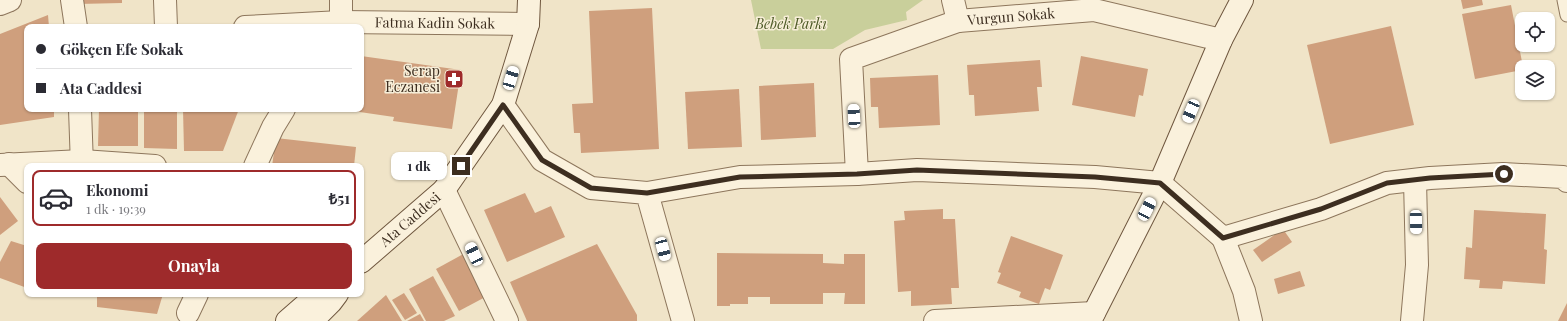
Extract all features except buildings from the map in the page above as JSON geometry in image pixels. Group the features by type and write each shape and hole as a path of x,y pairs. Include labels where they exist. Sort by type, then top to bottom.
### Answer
{"street":[{"path":"0,4 10,0"},
{"path":"72,0 76,24"},
{"path":"165,0 166,24"},
{"path":"339,24 341,0"},
{"path":"936,321 1092,317 1160,183 1221,40 1242,0"},
{"name":"Ata Caddesi","path":"364,259 444,190 503,105 528,24 531,1"},
{"name":"Vurgun Sokak","path":"857,174 852,59 955,10 1092,5 1221,40"},
{"name":"Fatma Kadin Sokak","path":"364,25 528,24"},
{"path":"503,105 542,160 591,188 647,193 740,177 857,174 917,170 1095,177 1160,183 1223,238 1244,291 1251,321"},
{"path":"80,112 82,163"},
{"path":"256,163 273,127 282,112"},
{"path":"5,165 24,165"},
{"path":"5,165 24,180"},
{"path":"1223,238 1321,209 1387,183 1504,174 1563,177 1567,181"},
{"path":"1413,320 1417,264 1415,180"},
{"path":"444,190 507,321"},
{"path":"647,193 683,321"},
{"path":"188,314 196,297"},
{"path":"287,321 315,297"},
{"path":"312,321 335,297"}],"lane":[{"path":"1564,0 1567,15"}],"green space":[{"name":"Bebek Parkı","path":"751,0 923,0 906,12 907,20 865,30 833,49 761,49"}],"place":[{"name":"Serap Eczanesi","path":"454,79"}],"route":[{"path":"461,166 503,105 542,160 591,188 647,193 740,177 857,174 917,170 1095,177 1160,183 1223,238 1321,209 1387,183 1430,178 1504,174"}]}
